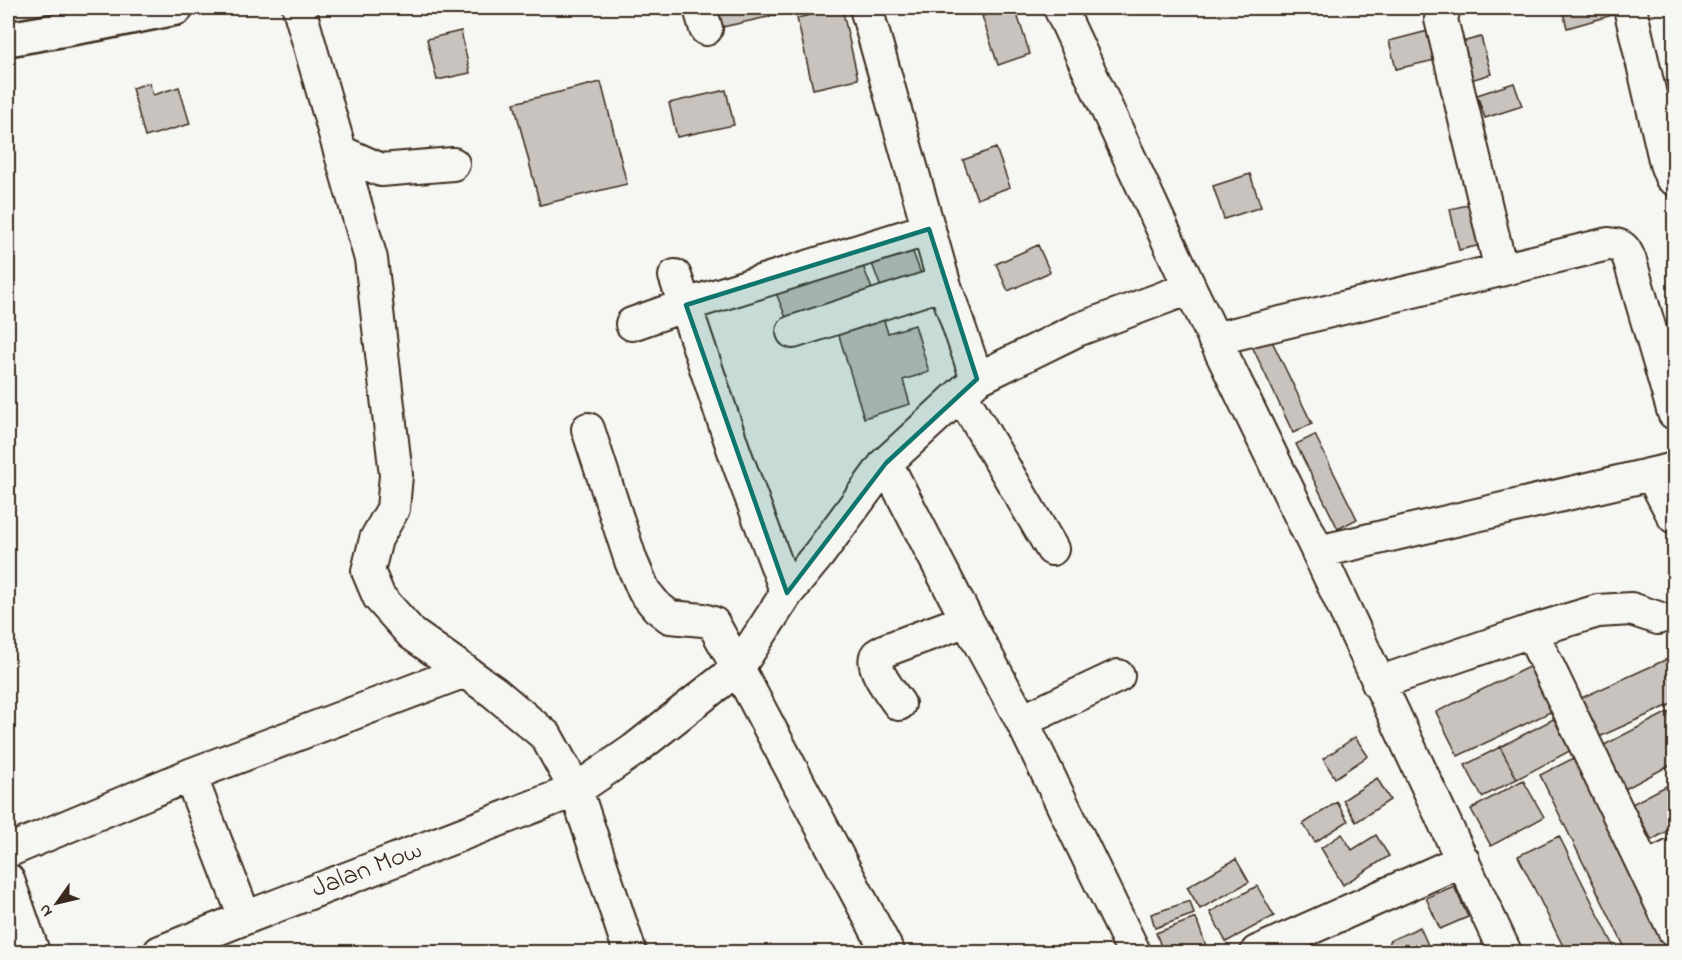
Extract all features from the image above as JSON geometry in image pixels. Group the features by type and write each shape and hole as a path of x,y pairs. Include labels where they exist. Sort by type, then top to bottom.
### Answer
{"main road":[{"path":"8,39 176,8"}],"street":[{"path":"299,8 371,259 396,475 393,509 376,539 368,571 379,597 412,634 495,692 546,736 576,790 630,952"},
{"path":"867,8 944,283 969,387 1052,549"},
{"path":"1060,8 1214,339 1318,552 1505,952"},
{"path":"1444,8 1441,19 1501,270"},
{"path":"1630,8 1666,164 1674,179"},
{"path":"341,152 381,170 453,164"},
{"path":"632,324 929,229"},
{"path":"1214,339 1608,244 1619,245 1626,250 1674,413"},
{"path":"675,276 735,454 786,593"},
{"path":"794,332 944,283"},
{"name":"Jalan Mow","path":"159,952 576,790 634,750 738,668 786,593 819,554 886,463 969,387 1077,330 1190,288"},
{"path":"588,429 644,591 657,607 670,617 713,623 888,952"},
{"path":"886,463 1022,722 1134,952"},
{"path":"1318,552 1664,472 1674,517"},
{"path":"1378,683 1531,631 1598,612 1631,609 1658,618"},
{"path":"899,704 875,667 878,654 967,620"},
{"path":"1531,631 1674,930"},
{"path":"8,850 190,775 465,671"},
{"path":"1022,722 1118,676"},
{"path":"190,775 245,918"},
{"path":"1645,869 1674,855"},
{"path":"1257,952 1463,860"},
{"path":"8,880 33,952"}],"highlighted area":[{"path":"929,229 977,379 886,463 787,593 686,305"}],"building":[{"path":"713,8 809,8 718,28"},
{"path":"842,8 858,79 813,89 797,18"},
{"path":"1015,8 1030,54 998,65 982,16"},
{"path":"1562,8 1614,8 1616,14 1567,28"},
{"path":"461,31 470,73 437,80 427,39"},
{"path":"1428,31 1435,60 1396,69 1389,41"},
{"path":"1481,37 1491,74 1464,82 1454,44"},
{"path":"601,82 627,184 540,205 514,103"},
{"path":"149,83 153,95 179,87 190,124 145,137 132,88"},
{"path":"1514,83 1522,106 1485,118 1477,95"},
{"path":"726,90 734,125 677,137 669,103"},
{"path":"996,148 1010,187 977,199 963,160"},
{"path":"1250,174 1261,207 1224,219 1213,186"},
{"path":"1481,202 1490,243 1459,250 1450,209"},
{"path":"1038,245 1050,272 1008,291 996,264"},
{"path":"911,247 923,279 883,293 871,261"},
{"path":"861,261 872,289 787,320 776,293"},
{"path":"882,315 888,333 915,325 929,372 903,380 910,404 864,418 837,329"},
{"path":"1270,337 1312,424 1293,433 1252,346"},
{"path":"1315,435 1357,519 1338,529 1296,444"},
{"path":"1674,567 1674,586 1666,572"},
{"path":"1674,656 1674,703 1599,737 1581,698"},
{"path":"1539,662 1561,707 1458,756 1436,712"},
{"path":"1668,712 1674,725 1674,763 1623,790 1600,747"},
{"path":"1563,714 1579,746 1517,779 1500,747"},
{"path":"1355,737 1368,756 1335,778 1323,759"},
{"path":"1500,747 1517,779 1482,797 1465,765"},
{"path":"1582,754 1673,940 1648,952 1627,952 1540,775"},
{"path":"1377,778 1390,800 1356,822 1343,800"},
{"path":"1523,780 1544,817 1491,846 1471,809"},
{"path":"1668,785 1674,796 1674,827 1652,840 1632,804"},
{"path":"1337,802 1348,821 1315,842 1303,824"},
{"path":"1342,834 1352,850 1376,835 1389,856 1343,885 1321,848"},
{"path":"1559,836 1617,952 1566,952 1518,856"},
{"path":"1236,859 1249,882 1200,909 1187,887"},
{"path":"1257,886 1274,916 1226,942 1210,912"},
{"path":"1454,886 1468,917 1440,929 1426,898"},
{"path":"1190,901 1194,914 1155,928 1151,914"},
{"path":"1196,918 1208,952 1163,952 1156,933"},
{"path":"1420,927 1431,952 1394,952 1389,941"}]}
